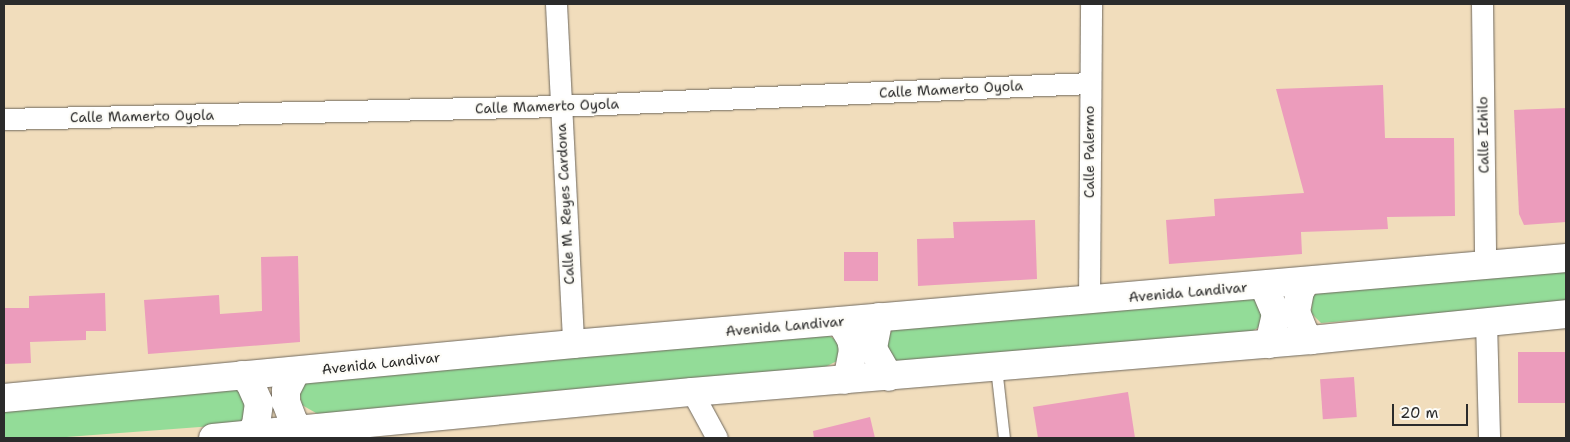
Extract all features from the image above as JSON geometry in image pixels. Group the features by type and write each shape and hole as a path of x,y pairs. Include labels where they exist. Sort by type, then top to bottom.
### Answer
{"main road":[{"name":"Avenida Landivar","path":"4,398 242,375 296,372 573,344 1264,286 1566,258"},
{"path":"1306,282 1296,312 1304,332 1311,340"},
{"path":"1264,286 1276,314 1269,344"},
{"path":"213,438 303,430 374,430 692,392 1269,344 1566,314"},
{"path":"879,317 873,349 888,376"},
{"path":"840,321 851,339 853,350 851,366 844,380"},
{"path":"296,372 286,391 286,402 294,423 303,430"},
{"path":"242,375 250,383 259,404 256,425 249,435"}],"street":[{"name":"Calle M. Reyes Cardona","path":"556,4 559,106 573,344"},
{"name":"Calle Palermo","path":"1089,300 1091,4"},
{"name":"Calle Ichilo","path":"1482,4 1485,265"},
{"name":"Calle Mamerto Oyola","path":"4,120 559,106 1089,83"},
{"path":"1486,321 1489,438"},
{"path":"692,392 717,438"}],"lane":[{"path":"996,367 1004,438"}],"green space":[{"path":"1566,264 1566,303 1321,323 1311,313 1313,296 1326,286"},
{"path":"1250,293 1263,302 1262,325 1248,334 898,363 888,352 887,341 892,330 905,324"},
{"path":"824,333 838,341 841,351 837,361 823,368 542,392 323,417 302,405 300,395 302,385 317,378"},
{"path":"227,386 243,390 250,413 240,424 53,438 4,438 4,406"}],"building":[{"path":"1383,85 1385,138 1454,138 1455,216 1387,217 1388,229 1301,232 1302,254 1169,264 1166,220 1215,216 1214,199 1304,193 1276,89"},
{"path":"1566,108 1566,222 1524,225 1519,214 1514,110"},
{"path":"1035,220 1037,279 918,286 917,239 954,238 953,222"},
{"path":"844,252 878,252 878,281 844,281"},
{"path":"298,256 300,342 148,354 144,300 219,295 220,314 262,311 261,257"},
{"path":"105,293 106,331 86,331 86,340 30,342 31,363 4,364 4,308 29,308 29,296"},
{"path":"1518,352 1566,352 1566,403 1518,403"},
{"path":"1354,377 1357,417 1323,419 1320,379"},
{"path":"1128,392 1135,438 1038,438 1033,407"},
{"path":"870,417 875,438 814,438 813,431"}]}
